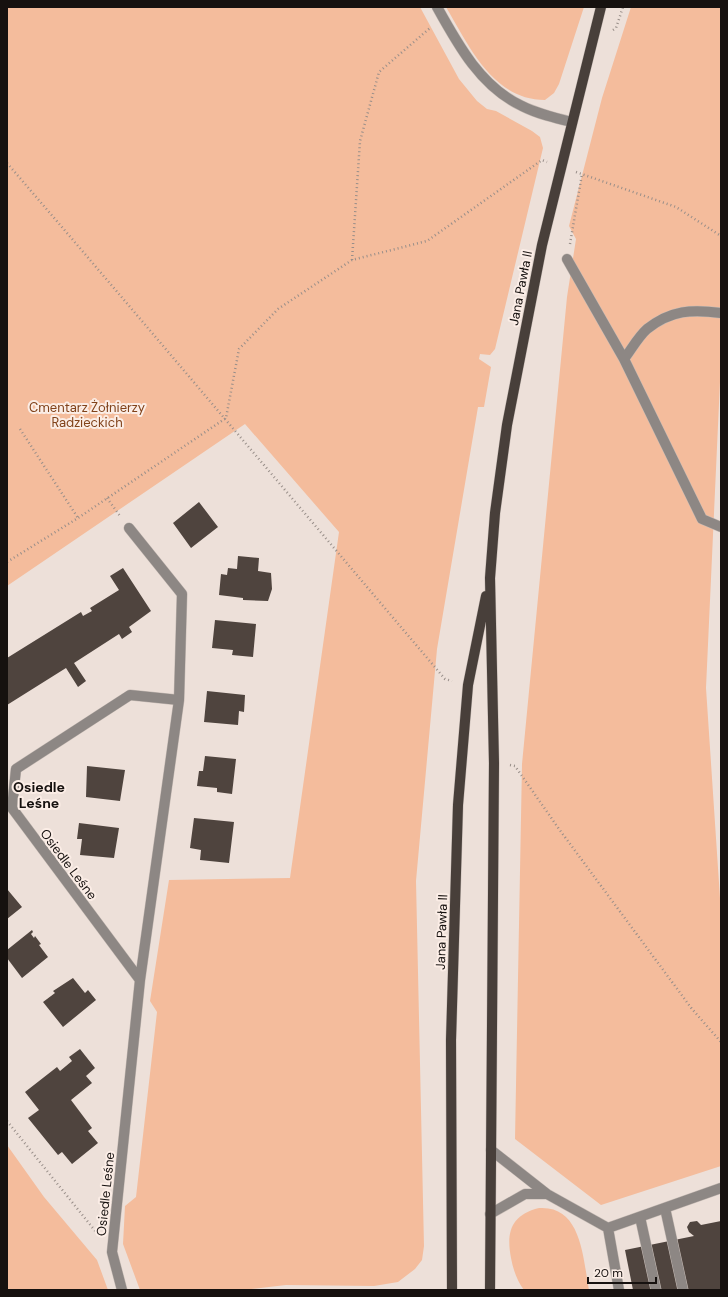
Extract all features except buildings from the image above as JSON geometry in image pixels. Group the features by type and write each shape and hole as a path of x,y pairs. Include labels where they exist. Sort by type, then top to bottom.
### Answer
{"main road":[{"name":"Jana Pawła II","path":"490,1290 494,763 490,578 495,513 507,425 542,245 601,7"},
{"name":"Jana Pawła II","path":"452,1290 451,1032 458,805 468,685 490,578"}],"street":[{"path":"437,7 470,61 495,88 522,106 572,122"},
{"path":"567,259 624,359 702,519 721,527"},
{"path":"624,359 647,330 674,313 701,310 721,313"},
{"name":"Osiedle Leśne","path":"122,1290 112,1252 140,980 179,700 182,594 129,528"},
{"name":"Osiedle Leśne","path":"140,980 12,808 16,769 130,694 179,700"},
{"path":"491,1150 547,1194 608,1228 721,1188"},
{"path":"490,1214 525,1194 547,1194"},
{"path":"665,1208 682,1290"},
{"path":"640,1217 656,1290"},
{"path":"608,1228 619,1290"}],"path":[{"path":"352,260 360,141 379,72 442,17"},
{"path":"7,562 78,518 226,418 239,349 278,309 352,260 427,241 542,160 561,166"},
{"path":"7,163 226,418 285,492 445,679 468,685"},
{"path":"567,259 578,204 582,174 676,207 721,236"},
{"path":"20,429 78,518"},
{"path":"107,498 129,528"},
{"path":"494,763 515,766 559,829 692,1009 721,1042"},
{"path":"7,1120 112,1252"}],"green space":[{"name":"Cmentarz Żołnierzy Radzieckich","path":"7,7 420,7 459,79 477,101 487,109 496,111 540,137 543,148 495,349 490,355 480,354 479,359 491,367 484,407 478,407 437,649 416,881 424,1246 422,1260 415,1269 398,1282 374,1286 286,1285 242,1290 140,1290 123,1244 125,1206 136,1197 157,1012 150,1001 169,880 290,878 339,532 245,424 7,586"},
{"path":"446,7 584,7 559,84 554,93 545,100 527,98 511,91 497,81 474,54"},
{"path":"631,7 721,7 721,360 706,688 721,913 721,1166 601,1205 515,1139 522,764 567,297 576,239 569,226 602,98"},
{"path":"7,1145 44,1197 97,1260 108,1290 7,1290"},
{"path":"539,1208 553,1209 564,1215 572,1224 578,1236 582,1250 589,1290 524,1290 519,1283 512,1262 509,1240 510,1233 517,1220 522,1215"}],"district":[{"name":"Osiedle Leśne","path":"39,796"}]}
